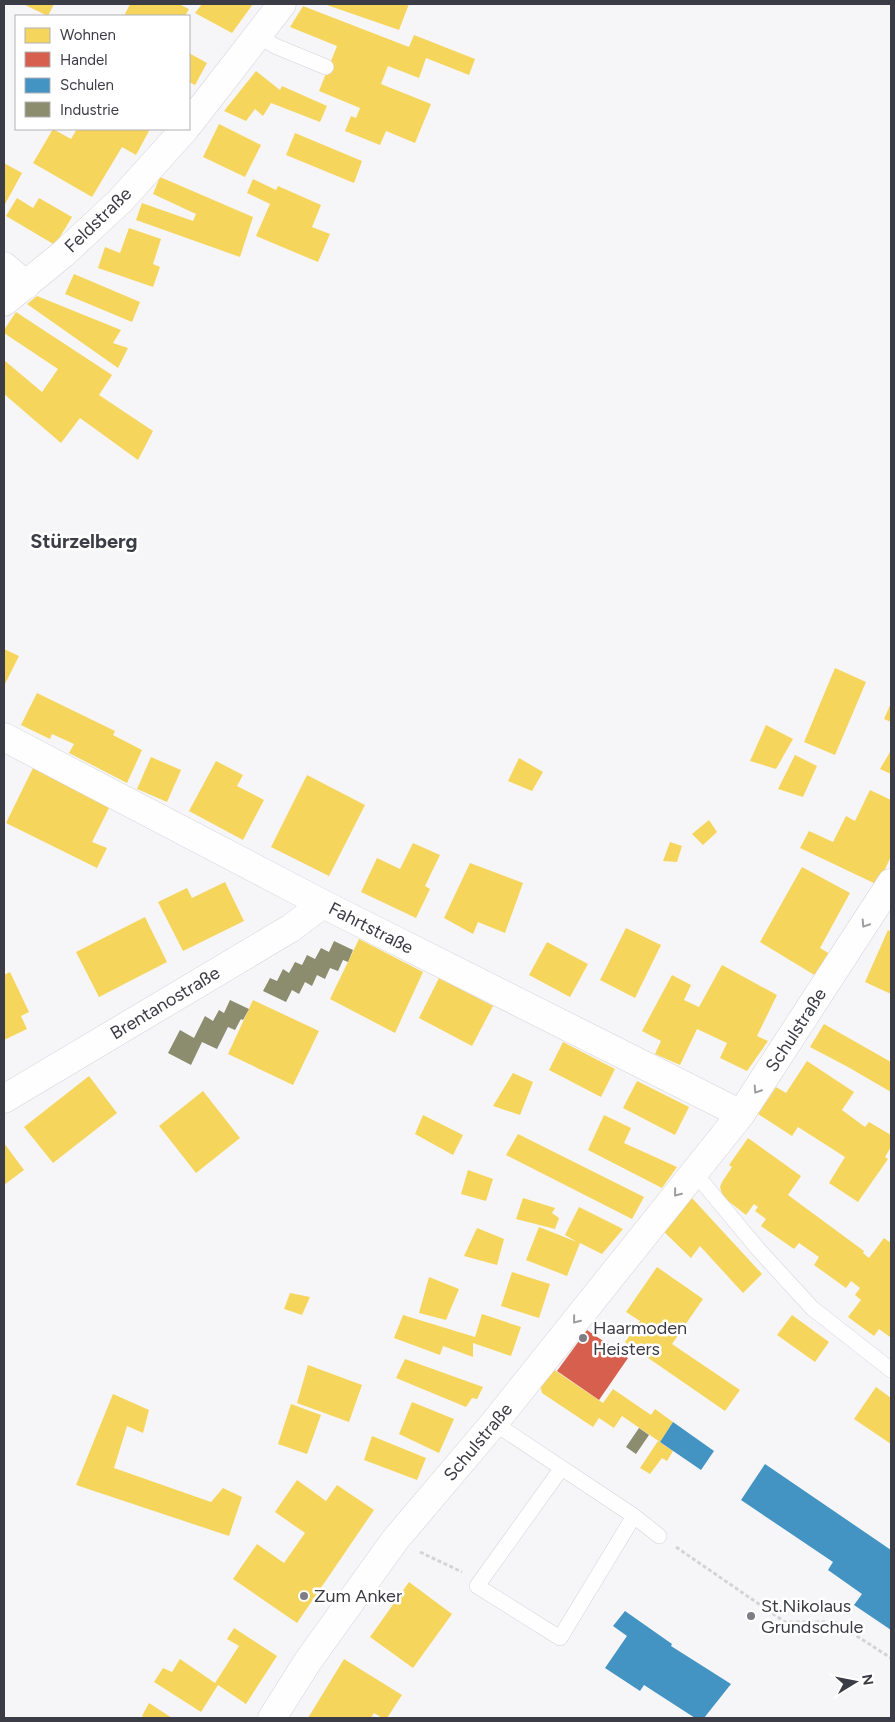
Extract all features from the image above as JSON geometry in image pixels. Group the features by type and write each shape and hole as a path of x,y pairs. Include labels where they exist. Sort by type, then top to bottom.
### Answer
{"street":[{"path":"190,123 282,4"},
{"name":"Feldstraße","path":"4,302 63,254 120,201 184,130"},
{"path":"4,266 26,285"},
{"name":"Fahrtstraße","path":"4,737 322,904 740,1114"},
{"name":"Schulstraße","path":"272,1718 308,1661 394,1540 494,1423 740,1114 891,884"},
{"name":"Brentanostraße","path":"4,1099 291,928 322,904"}],"lane":[{"path":"259,36 275,46 326,67"},
{"path":"694,1172 758,1249 812,1308 891,1370"},
{"path":"494,1423 634,1516 659,1536"},
{"path":"561,1469 477,1586 560,1638 634,1516"}],"path":[{"path":"659,1536 785,1622 835,1622 891,1658"},
{"path":"394,1540 481,1581"}],"building: Wohnen":[{"path":"23,4 54,4 48,15"},
{"path":"130,4 179,4 189,9 186,15 124,15"},
{"path":"202,4 253,4 232,33 195,13"},
{"path":"324,4 409,4 399,30"},
{"path":"303,6 409,47 414,35 475,59 469,75 426,58 419,78 388,66 381,84 431,104 415,143 386,131 380,145 345,131 351,116 356,118 360,108 319,91 337,46 290,27"},
{"path":"190,54 207,63 195,85 190,82"},
{"path":"256,71 280,90 282,86 327,106 320,122 271,103 263,116 255,109 246,121 224,111"},
{"path":"219,124 261,145 245,177 203,157"},
{"path":"52,130 71,139 76,130 149,130 136,155 122,147 92,197 33,163"},
{"path":"295,133 362,161 354,183 286,155"},
{"path":"4,163 22,173 4,206"},
{"path":"160,177 253,217 240,257 136,220 142,203 193,221 196,214 153,194"},
{"path":"253,179 276,190 278,186 321,205 312,227 330,234 318,262 256,236 270,204 247,193"},
{"path":"17,198 33,208 39,198 72,217 55,245 6,216"},
{"path":"129,228 161,239 153,264 160,267 153,287 98,268 105,247 120,253"},
{"path":"74,274 140,302 132,322 65,294"},
{"path":"37,296 121,330 113,343 128,348 118,368 27,304"},
{"path":"16,312 112,375 99,395 153,431 138,460 80,418 61,443 4,394 4,360 42,392 58,369 4,333"},
{"path":"4,649 19,656 4,686"},
{"path":"835,668 866,682 835,755 804,742"},
{"path":"37,693 115,731 113,735 142,750 127,783 69,753 74,744 52,734 50,739 21,725"},
{"path":"891,703 891,722 884,719"},
{"path":"766,725 793,739 776,769 750,761"},
{"path":"891,752 891,774 880,769"},
{"path":"795,755 817,766 803,797 778,789"},
{"path":"151,757 181,770 167,802 137,789"},
{"path":"519,758 543,772 532,791 508,781"},
{"path":"216,761 243,775 237,786 264,800 243,840 189,811"},
{"path":"33,768 110,806 92,842 107,848 97,868 6,823"},
{"path":"307,775 365,805 329,876 271,847"},
{"path":"870,790 891,800 891,856 878,885 800,848 809,831 833,842 846,816 855,821"},
{"path":"709,820 717,832 703,845 692,834"},
{"path":"670,842 682,846 677,862 663,861"},
{"path":"413,843 440,855 425,886 430,889 416,918 361,892 377,858 400,869"},
{"path":"470,863 523,883 505,933 478,922 473,934 444,918"},
{"path":"802,867 850,893 820,948 830,954 816,976 760,942"},
{"path":"225,882 244,921 183,951 158,902 187,888 192,898"},
{"path":"145,917 167,962 99,997 76,952"},
{"path":"626,928 661,945 635,998 600,980"},
{"path":"888,930 891,932 891,994 865,982"},
{"path":"359,939 423,972 395,1033 330,999"},
{"path":"547,942 588,964 570,997 529,975"},
{"path":"722,965 777,995 757,1036 768,1041 747,1071 720,1058 727,1043 697,1029 680,1065 655,1054 661,1041 642,1031 672,975 691,985 684,1000 699,1007"},
{"path":"10,972 29,1012 21,1016 27,1029 4,1040 4,975"},
{"path":"439,978 493,1006 472,1046 419,1018"},
{"path":"253,1000 319,1031 293,1085 228,1054"},
{"path":"824,1024 891,1062 891,1092 810,1047"},
{"path":"563,1042 615,1069 601,1097 549,1070"},
{"path":"807,1061 854,1092 842,1110 865,1127 869,1122 891,1135 891,1147 885,1157 888,1159 858,1202 829,1183 845,1157 798,1127 792,1136 758,1114 776,1087 786,1093"},
{"path":"513,1073 533,1082 520,1115 493,1106"},
{"path":"89,1076 117,1113 53,1163 24,1127"},
{"path":"637,1081 689,1107 675,1135 623,1108"},
{"path":"203,1091 240,1138 196,1173 159,1126"},
{"path":"423,1115 463,1135 453,1155 415,1134"},
{"path":"604,1115 631,1128 624,1143 677,1167 662,1188 588,1150"},
{"path":"518,1134 644,1197 632,1219 506,1155"},
{"path":"748,1138 801,1176 788,1195 864,1251 863,1253 869,1258 884,1238 891,1243 890,1337 879,1329 874,1336 848,1317 861,1300 855,1295 860,1288 851,1281 846,1288 814,1265 819,1257 799,1243 794,1249 761,1226 766,1219 755,1211 758,1207 754,1204 746,1215 723,1197 720,1187 732,1167 729,1165"},
{"path":"4,1143 24,1170 4,1185"},
{"path":"468,1170 493,1179 486,1201 461,1194"},
{"path":"523,1198 555,1208 552,1213 559,1218 555,1229 516,1219"},
{"path":"692,1198 762,1274 743,1293 700,1246 691,1258 661,1229"},
{"path":"579,1207 623,1229 602,1254 580,1243 567,1276 526,1260 539,1227 577,1242 565,1235"},
{"path":"477,1228 504,1239 497,1265 464,1256"},
{"path":"657,1267 703,1299 672,1344 740,1390 725,1411 625,1342 640,1321 626,1312"},
{"path":"512,1272 550,1284 539,1318 501,1306"},
{"path":"429,1277 459,1289 446,1320 419,1313"},
{"path":"290,1293 310,1297 302,1315 284,1309"},
{"path":"482,1314 521,1327 511,1356 473,1343 473,1357 443,1346 440,1355 394,1338 403,1315 475,1337"},
{"path":"792,1315 829,1342 815,1362 777,1335"},
{"path":"405,1359 483,1387 477,1399 472,1398 466,1407 396,1378"},
{"path":"308,1365 362,1385 349,1422 297,1403"},
{"path":"553,1369 603,1403 613,1389 651,1415 655,1409 673,1422 660,1442 622,1416 614,1428 599,1418 593,1427 542,1393 540,1385"},
{"path":"876,1387 891,1398 891,1444 854,1419"},
{"path":"113,1394 149,1410 143,1433 127,1426 114,1468 211,1502 223,1488 242,1497 229,1536 76,1485"},
{"path":"412,1402 454,1419 439,1453 399,1434"},
{"path":"291,1404 321,1415 307,1454 278,1444"},
{"path":"372,1436 426,1458 417,1480 364,1460"},
{"path":"658,1441 673,1451 667,1461 662,1458 650,1474 640,1468"},
{"path":"297,1480 326,1501 337,1485 374,1510 297,1623 233,1579 257,1544 284,1563 305,1533 275,1512"},
{"path":"409,1582 452,1614 413,1668 370,1637"},
{"path":"234,1628 277,1656 246,1704 218,1685 201,1712 154,1682 163,1668 172,1672 180,1659 215,1683 239,1646 227,1639"},
{"path":"344,1659 402,1695 387,1718 382,1718 374,1713 371,1718 308,1718"},
{"path":"149,1703 172,1718 145,1718 142,1716"}],"building: Handel":[{"path":"587,1330 628,1358 599,1400 557,1371"}],"building: Schulen":[{"path":"673,1422 714,1451 701,1470 660,1442"},
{"path":"765,1464 891,1550 891,1630 854,1605 862,1594 828,1570 833,1562 741,1500"},
{"path":"625,1611 672,1644 671,1646 731,1684 704,1718 695,1718 644,1685 640,1691 605,1668 627,1636 613,1626"}],"building: Industrie":[{"path":"334,941 353,950 348,962 343,960 338,971 330,968 325,979 317,975 312,986 305,982 299,994 292,990 286,1002 263,991 270,978 277,981 283,969 289,973 295,962 302,965 307,955 315,959 321,948 329,952"},
{"path":"230,1000 249,1009 235,1030 228,1027 217,1049 202,1042 191,1065 168,1053 180,1030 194,1038 205,1016 213,1021 219,1010 224,1013"},
{"path":"639,1428 649,1435 636,1454 626,1447"}],"place":[{"name":"Haarmoden Heisters","path":"583,1338"},
{"name":"Zum Anker","path":"304,1596"},
{"name":"St.Nikolaus Grundschule","path":"751,1616"}],"district":[{"name":"Stürzelberg","path":"84,541"}]}
